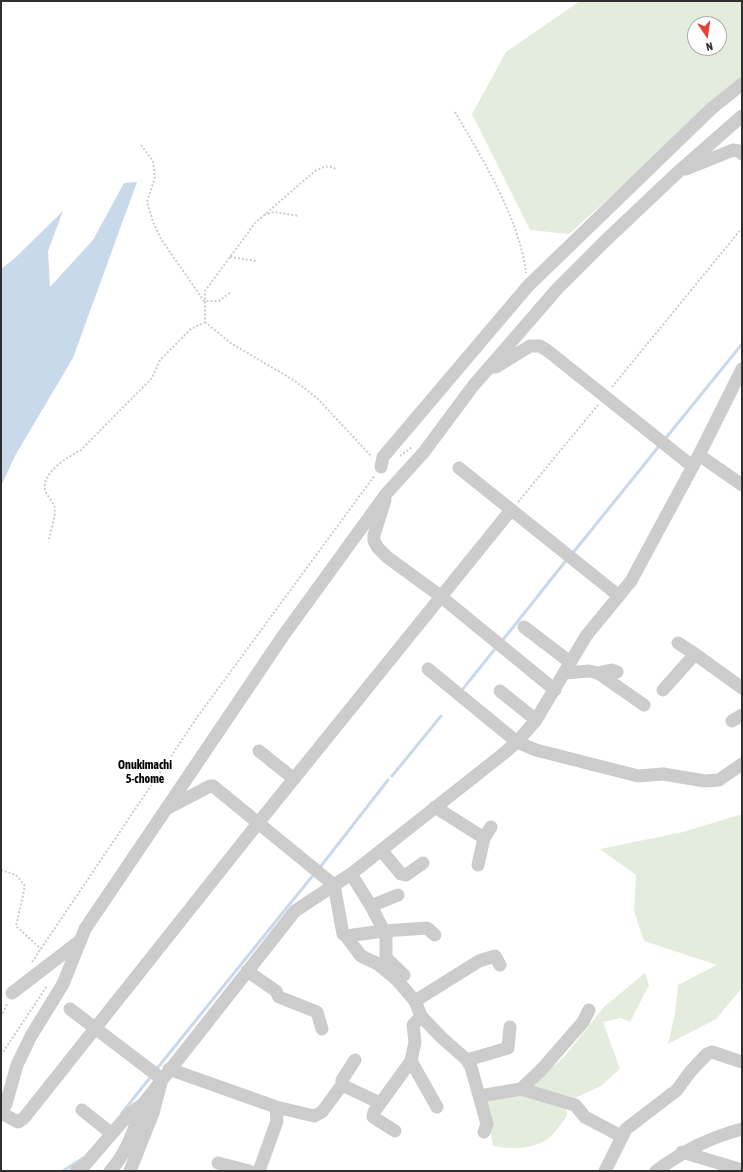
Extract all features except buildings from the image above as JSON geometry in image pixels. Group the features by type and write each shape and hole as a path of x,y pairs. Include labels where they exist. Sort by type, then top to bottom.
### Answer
{"street":[{"path":"381,467 383,457 528,286 711,109 742,84"},
{"path":"511,510 442,599 259,822 24,1118 18,1122 1,1113 6,1104 17,1065 31,1036 63,984 83,934 164,810 283,636 386,494 424,452 488,367 558,288 677,173 742,116"},
{"path":"677,173 732,150 739,151 742,154"},
{"path":"488,367 496,367 530,346 535,345 548,351 692,466"},
{"path":"76,1171 84,1166 111,1133 128,1116 143,1104 165,1074 295,911 351,874 517,742 536,720 586,636 631,581 699,455 742,369"},
{"path":"699,455 742,485"},
{"path":"459,468 618,596"},
{"path":"386,494 385,505 374,535 374,542 387,557 439,595 555,690"},
{"path":"524,627 567,667 598,673 644,705"},
{"path":"678,643 696,654 742,688"},
{"path":"663,690 696,654"},
{"path":"428,669 517,742 536,750 638,776 663,774 705,781 719,780 742,764"},
{"path":"598,673 611,670 617,672"},
{"path":"500,691 536,720"},
{"path":"259,750 294,779"},
{"path":"164,810 210,786 214,786 334,885 343,934 361,956 378,964 397,980 415,1001 420,1016 441,1037 468,1060 480,1096 486,1124 484,1132"},
{"path":"435,807 460,823 488,832 478,865"},
{"path":"381,850 401,874 406,875 422,863"},
{"path":"351,874 386,934 386,958 404,975"},
{"path":"371,906 398,895"},
{"path":"346,936 403,929 427,928 435,935"},
{"path":"12,993 83,934"},
{"path":"415,1001 479,961 495,956 500,965"},
{"path":"247,971 276,991 279,997 317,1012 322,1029"},
{"path":"70,1009 95,1029 165,1074 276,1107 314,1116 322,1112 342,1085 342,1080 355,1060"},
{"path":"521,1090 542,1069 583,1022 589,1010"},
{"path":"395,1131 373,1117 374,1112 411,1061 414,1042 414,1026 420,1016"},
{"path":"468,1060 508,1048 510,1027"},
{"path":"605,1171 621,1136 626,1129 677,1090 690,1072 707,1054 712,1052 742,1062"},
{"path":"411,1061 437,1107"},
{"path":"131,1171 153,1113 165,1074"},
{"path":"342,1085 380,1103"},
{"path":"480,1096 521,1090 575,1105 585,1117 621,1136"},
{"path":"110,1171 117,1164 131,1136 143,1104"},
{"path":"259,1171 277,1121 276,1107"},
{"path":"82,1110 111,1133"},
{"path":"656,1171 682,1152 714,1137 742,1129"},
{"path":"682,1152 740,1170"},
{"path":"218,1163 249,1171"}],"path":[{"path":"455,112 483,163 520,240 528,286"},
{"path":"141,145 153,161 155,177 146,202 153,222 161,239 204,301"},
{"path":"29,968 198,716 381,467 318,399 295,382 232,344 205,322 205,291 255,223 315,171 324,166 332,166 337,170"},
{"path":"263,215 274,212 299,216"},
{"path":"511,510 742,228"},
{"path":"230,257 256,262"},
{"path":"204,301 219,301 231,292"},
{"path":"49,539 55,507 45,490 45,486 52,471 68,457 81,450 152,378 160,360 191,330 205,322"},
{"path":"398,458 413,446"},
{"path":"1,870 16,875 25,886 16,926 42,949"},
{"path":"1,1055 48,985"},
{"path":"1,1017 12,993"}],"green space":[{"path":"580,1 742,1 742,79 569,234 530,230 472,114 506,52"},
{"path":"742,814 742,988 716,1019 668,1044 675,1014 678,985 717,965 644,941 634,911 636,875 600,849 683,832"},
{"path":"645,973 649,985 630,1022 621,1018 603,1022 620,1069 601,1086 575,1098 530,1087 564,1057 604,1007"},
{"path":"521,1095 566,1105 567,1116 549,1138 536,1145 522,1148 493,1146 485,1100"}],"water":[{"path":"137,182 73,358 16,454 1,486 1,269 15,258 63,211 48,251 50,287 93,240 124,183"}],"waterway":[{"path":"665,439 742,344"},
{"path":"572,554 660,445"},
{"path":"502,641 568,558"},
{"path":"462,690 495,649"},
{"path":"392,776 441,716"},
{"path":"321,866 388,780"},
{"path":"155,1071 314,874"},
{"path":"122,1113 152,1075"},
{"path":"63,1171 83,1158"}],"district":[{"name":"Onukimachi 5-chome","path":"145,772"}]}
